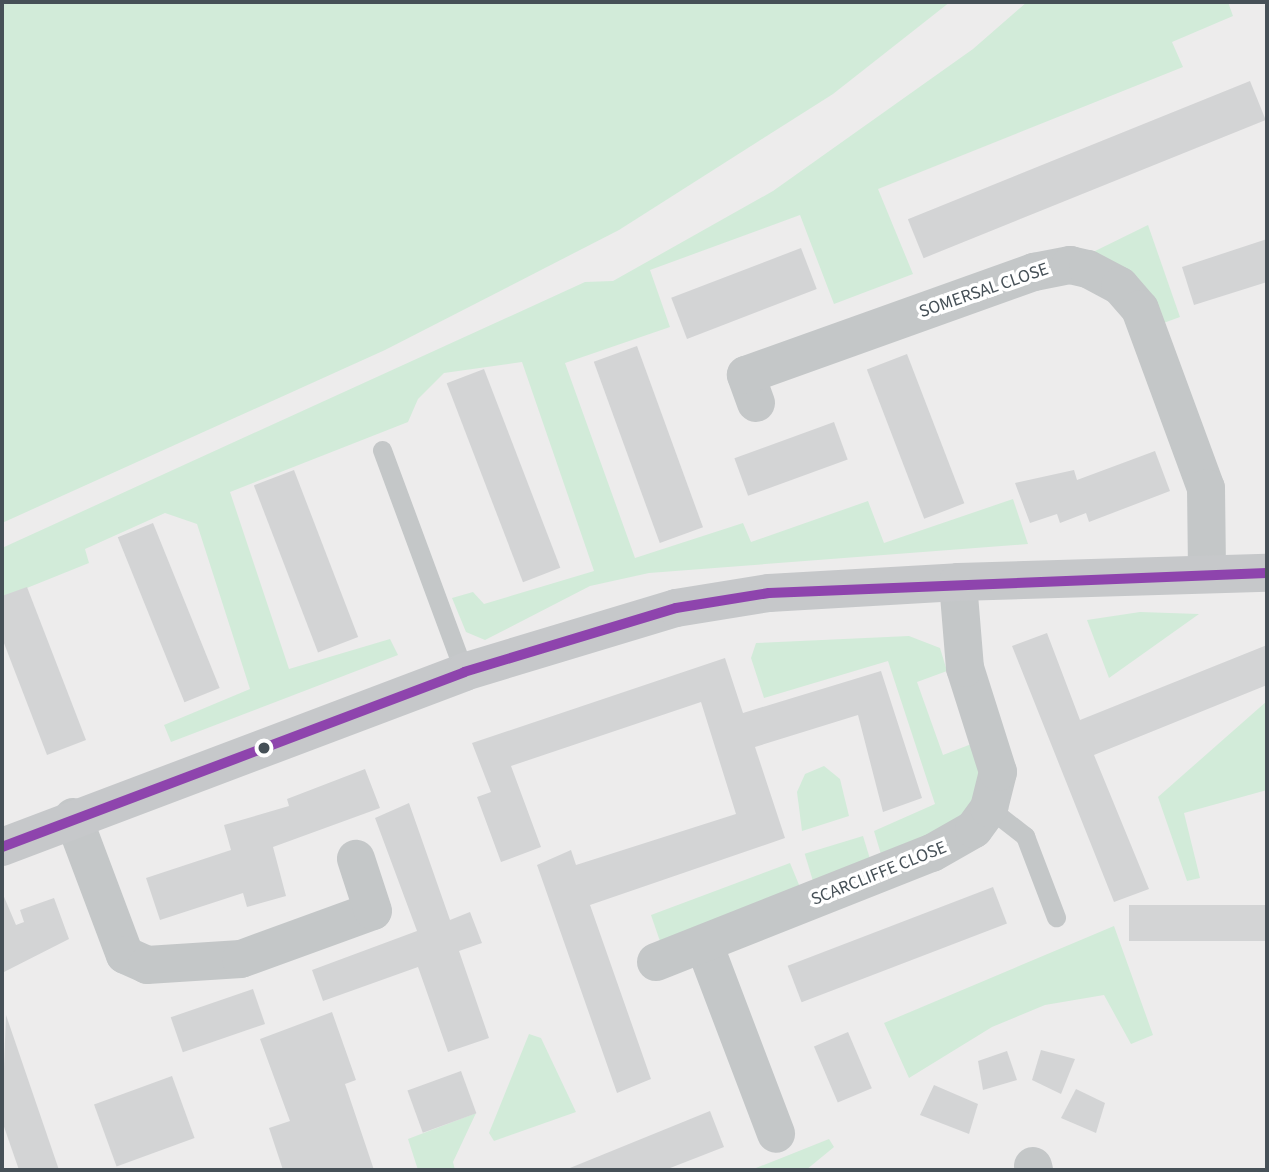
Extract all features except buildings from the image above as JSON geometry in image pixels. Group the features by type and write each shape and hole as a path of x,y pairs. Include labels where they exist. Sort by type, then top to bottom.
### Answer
{"street":[{"name":"SOMERSAL CLOSE","path":"756,403 746,375 1034,272 1070,265 1088,269 1120,286 1140,309 1206,488 1207,572"},
{"path":"2,847 73,817 464,672 676,608 769,593 1207,572 1267,573"},
{"name":"SCARCLIFFE CLOSE","path":"656,962 960,841 989,808 998,772 965,668 958,582"},
{"path":"73,817 125,956 147,965 241,959 373,911 356,859"},
{"path":"704,944 776,1134"}],"lane":[{"path":"382,450 464,672"},
{"path":"989,808 1025,835 1056,917"}],"green space":[{"path":"2,2 950,2 833,94 619,230 385,350 2,523"},
{"path":"1027,2 1228,2 1233,16 1172,42 1183,67 878,189 913,274 834,304 800,215 650,270 670,327 565,363 635,558 743,523 751,542 868,501 884,543 1013,499 1028,544 649,573 590,586 485,640 466,632 452,598 473,592 484,604 594,571 522,362 444,373 418,399 408,422 230,492 289,669 390,639 398,655 171,742 164,725 250,689 197,524 165,513 85,549 89,563 2,598 2,548 585,282 613,281 773,191 973,49"},
{"path":"1148,225 1180,317 1158,325 1089,254"},
{"path":"1140,612 1199,614 1109,678 1087,620"},
{"path":"909,636 940,648 947,671 917,682 943,755 974,743 980,776 975,805 947,836 883,861 874,831 935,804 888,661 764,698 751,658 756,643"},
{"path":"1267,701 1267,790 1184,813 1200,878 1187,881 1158,797"},
{"path":"824,766 840,779 849,816 802,831 797,792 805,774"},
{"path":"863,836 872,865 813,883 805,854"},
{"path":"790,863 802,892 663,950 651,915"},
{"path":"1114,926 1153,1035 1131,1044 1104,995 1045,1005 992,1027 909,1078 884,1023"},
{"path":"529,1034 541,1038 576,1112 494,1141 489,1133"},
{"path":"476,1113 453,1162 455,1170 418,1170 408,1139"},
{"path":"829,1139 834,1147 806,1170 751,1170"}],"transit line":[{"path":"2,847 464,672 676,608 769,593 1267,573"}]}
